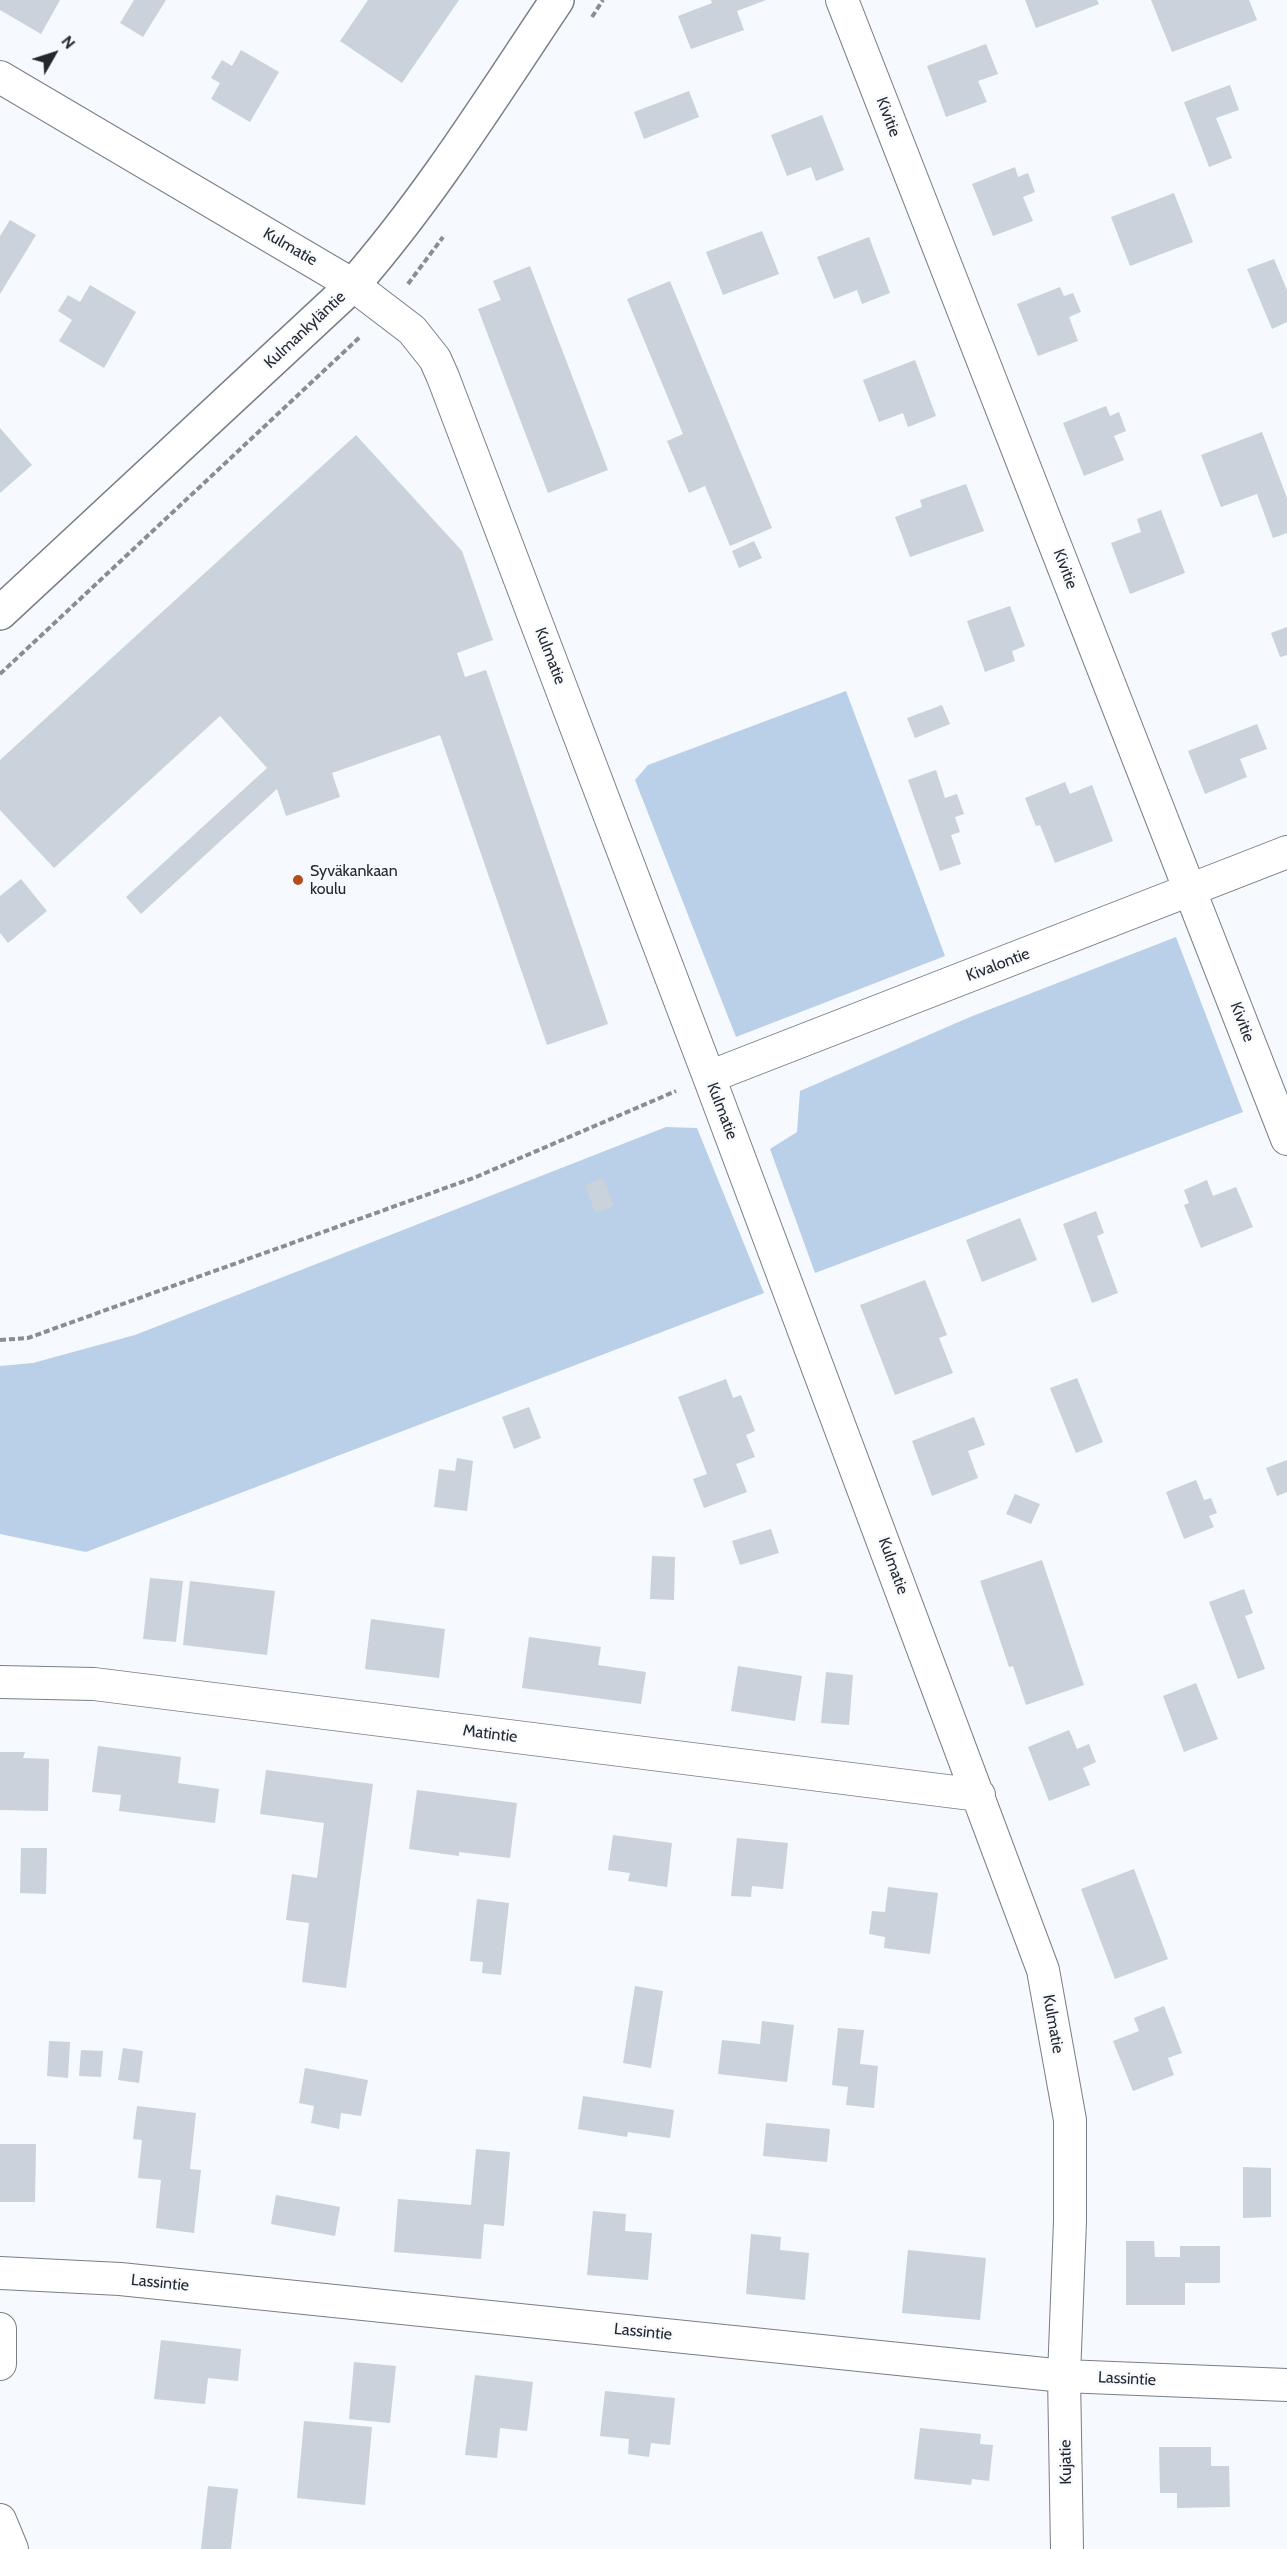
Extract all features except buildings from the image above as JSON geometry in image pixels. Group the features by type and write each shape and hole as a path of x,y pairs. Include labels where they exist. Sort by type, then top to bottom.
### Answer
{"street":[{"name":"Kulmankyläntie","path":"0,613 353,285 384,250 432,186 557,0"},
{"name":"Kivitie","path":"842,0 1287,1139"},
{"name":"Kulmatie","path":"0,77 353,285 412,330 426,346 443,377 710,1077 1043,1970 1070,2120 1070,2221 1065,2376"},
{"name":"Kivalontie","path":"710,1077 1192,891 1287,852"},
{"name":"Matintie","path":"0,1682 94,1684 979,1796"},
{"name":"Lassintie","path":"0,2273 120,2279 1065,2376 1287,2385"},
{"path":"0,2329 0,2364"},
{"name":"Kujatie","path":"1065,2376 1067,2549"},
{"path":"0,2520 12,2549"}],"path":[{"path":"0,1340 28,1338 476,1177 710,1077"}],"shaded area":[{"path":"846,691 945,956 736,1037 635,780 648,765"},
{"path":"1176,937 1243,1112 815,1273 770,1149 797,1132 800,1091 970,1017"},
{"path":"666,1127 697,1128 764,1293 86,1552 0,1534 0,1366 33,1363 135,1335"}],"place":[{"name":"Syväkankaan koulu","path":"298,880"}]}
